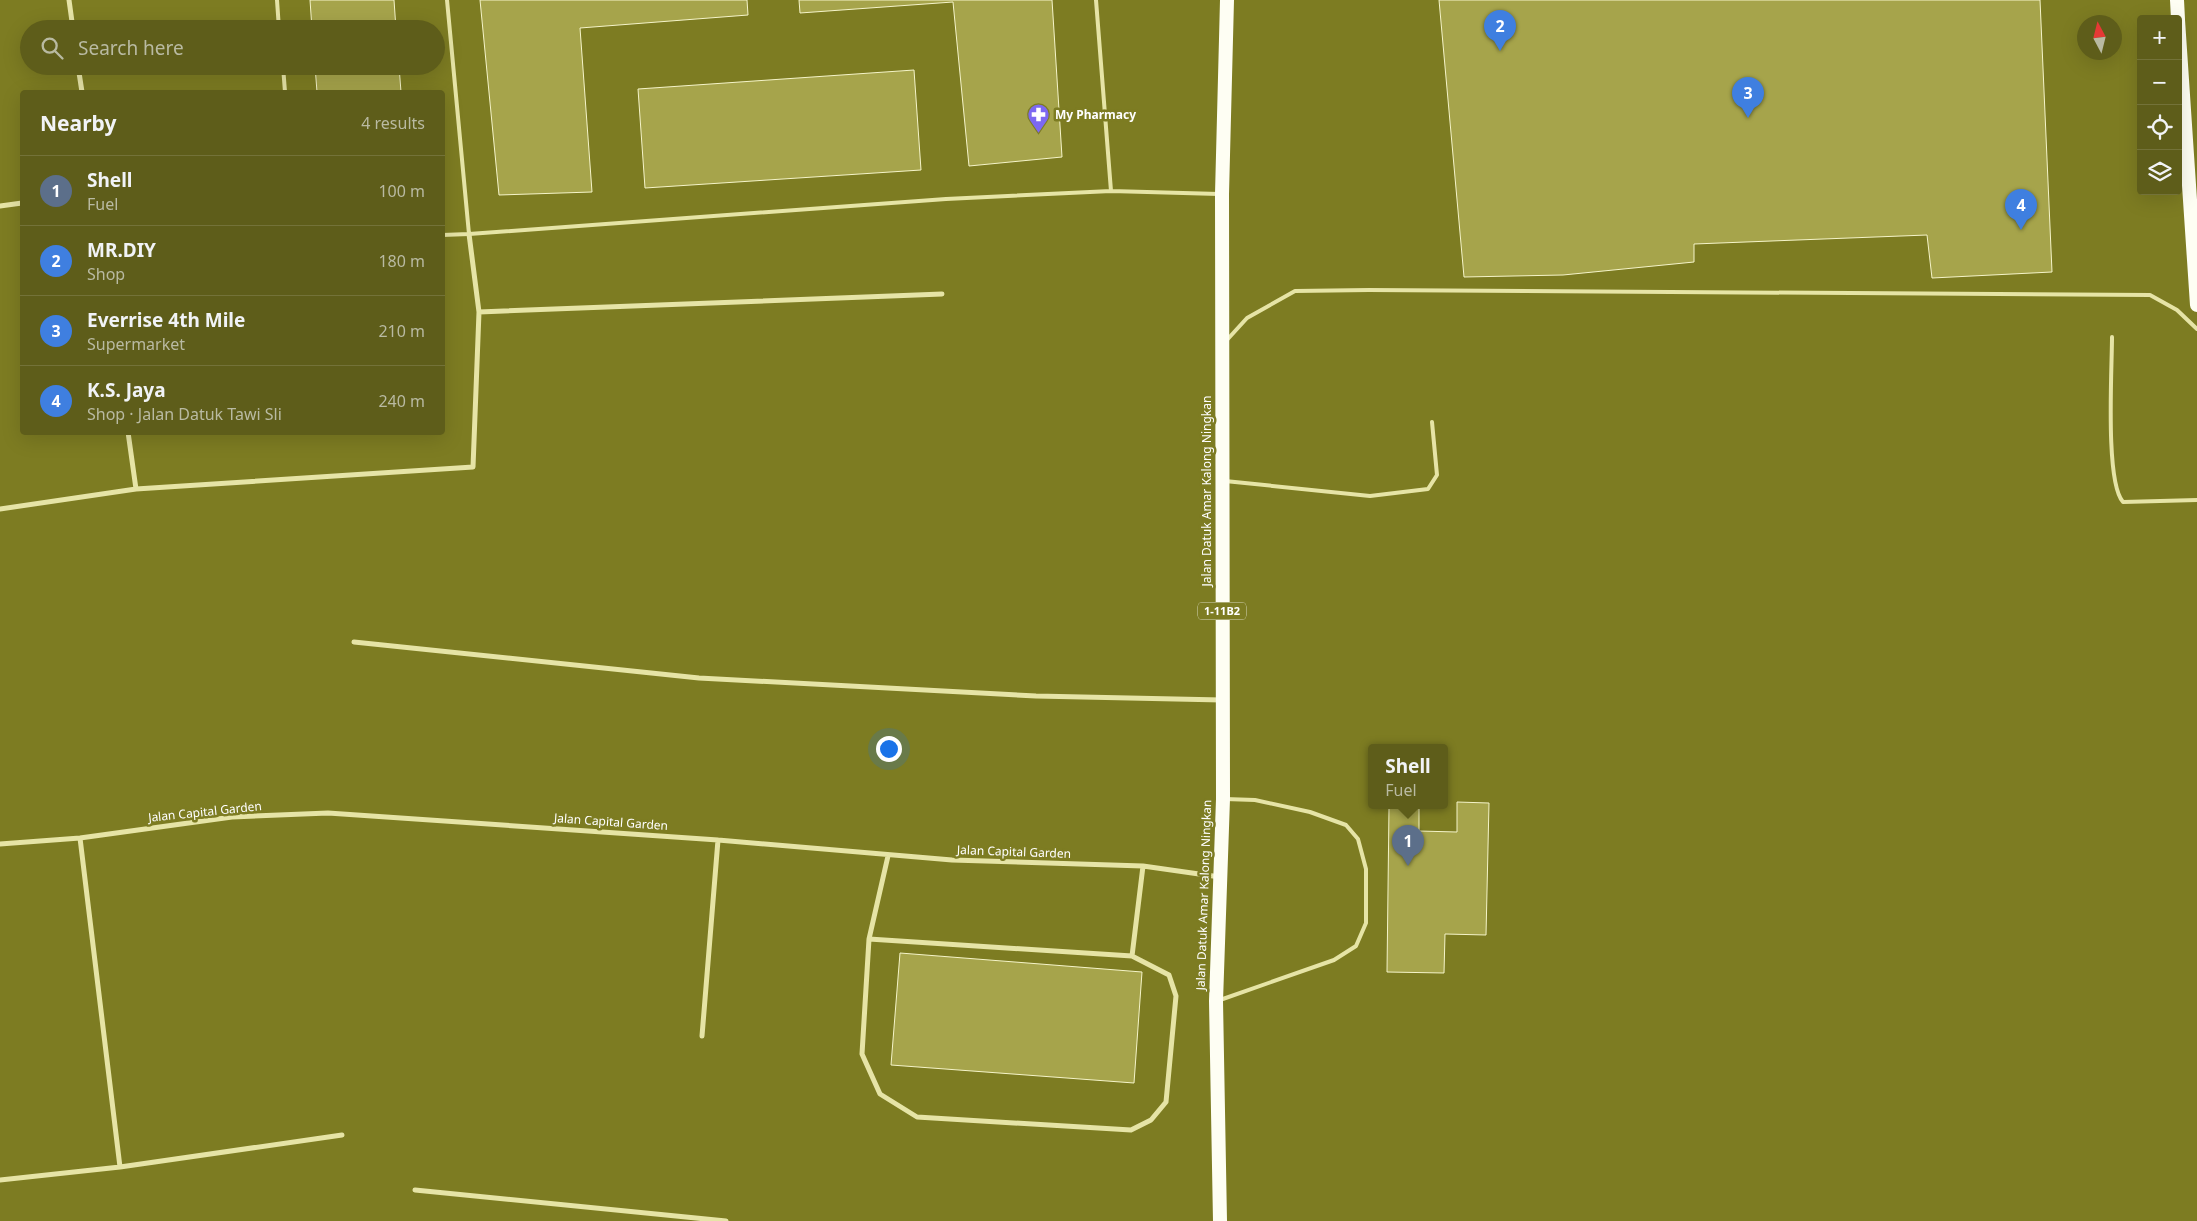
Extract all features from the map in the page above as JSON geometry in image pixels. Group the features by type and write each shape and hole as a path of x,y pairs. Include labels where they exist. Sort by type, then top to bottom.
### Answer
{"highway":[{"name":"Jalan Datuk Amar Kalong Ningkan","path":"1220,1221 1216,1001 1223,799 1220,480 1223,344 1222,194 1227,0"},
{"path":"2177,0 2178,15"},
{"path":"2181,60 2194,217 2197,305"}],"street":[{"path":"69,0 72,20"},
{"path":"79,75 82,90"},
{"path":"0,206 20,203"},
{"path":"0,509 136,489 473,467 479,312 469,234"},
{"path":"479,312 942,294"},
{"path":"128,435 136,489"},
{"path":"354,642 699,678 1036,696 1223,700"},
{"name":"Jalan Capital Garden","path":"0,844 80,838 232,817 328,813 718,840 888,856 1143,866 1220,877"},
{"path":"80,838 120,1167"},
{"path":"702,1036 718,840"},
{"path":"869,939 1132,956 1169,975 1176,996 1166,1102 1151,1120 1131,1130 917,1117 880,1094 862,1054 869,939 888,856"},
{"path":"1132,956 1143,866"},
{"path":"0,1180 120,1167 342,1136"},
{"path":"415,1190 726,1221"}],"lane":[{"path":"277,0 278,20"},
{"path":"447,0 469,234"},
{"path":"1096,0 1111,191"},
{"path":"284,75 285,90"},
{"path":"445,236 936,200 1111,191 1222,194"},
{"path":"1223,344 1247,318 1295,291 2150,294 2177,310 2197,329"},
{"path":"2112,338 2113,468 2117,495 2123,502 2136,503 2197,500"},
{"path":"1220,480 1370,496 1428,489 1437,475 1432,422"},
{"path":"1216,1001 1334,960 1356,946 1366,923 1366,869 1358,839 1346,825 1310,812 1255,800 1223,799"}],"building":[{"path":"310,0 394,0 395,20 311,20"},
{"path":"480,0 747,0 748,15 580,28 592,192 499,195"},
{"path":"799,0 1052,0 1062,157 969,166 953,2 800,13"},
{"path":"1439,0 2040,0 2052,272 1932,278 1927,235 1694,244 1694,262 1563,275 1464,277"},
{"path":"914,70 921,170 645,188 638,89"},
{"path":"316,75 400,75 401,90 317,90"},
{"path":"1457,802 1489,803 1486,935 1445,934 1444,973 1387,972 1389,809 1419,809 1419,831 1457,832"},
{"path":"900,953 1142,972 1134,1083 891,1065"}],"place":[{"name":"MR.DIY","path":"1500,51"},
{"name":"Everrise 4th Mile","path":"1748,118"},
{"name":"My Pharmacy","path":"1039,134"},
{"name":"K.S. Jaya","path":"2021,230"},
{"name":"Shell","path":"1408,866"}]}
